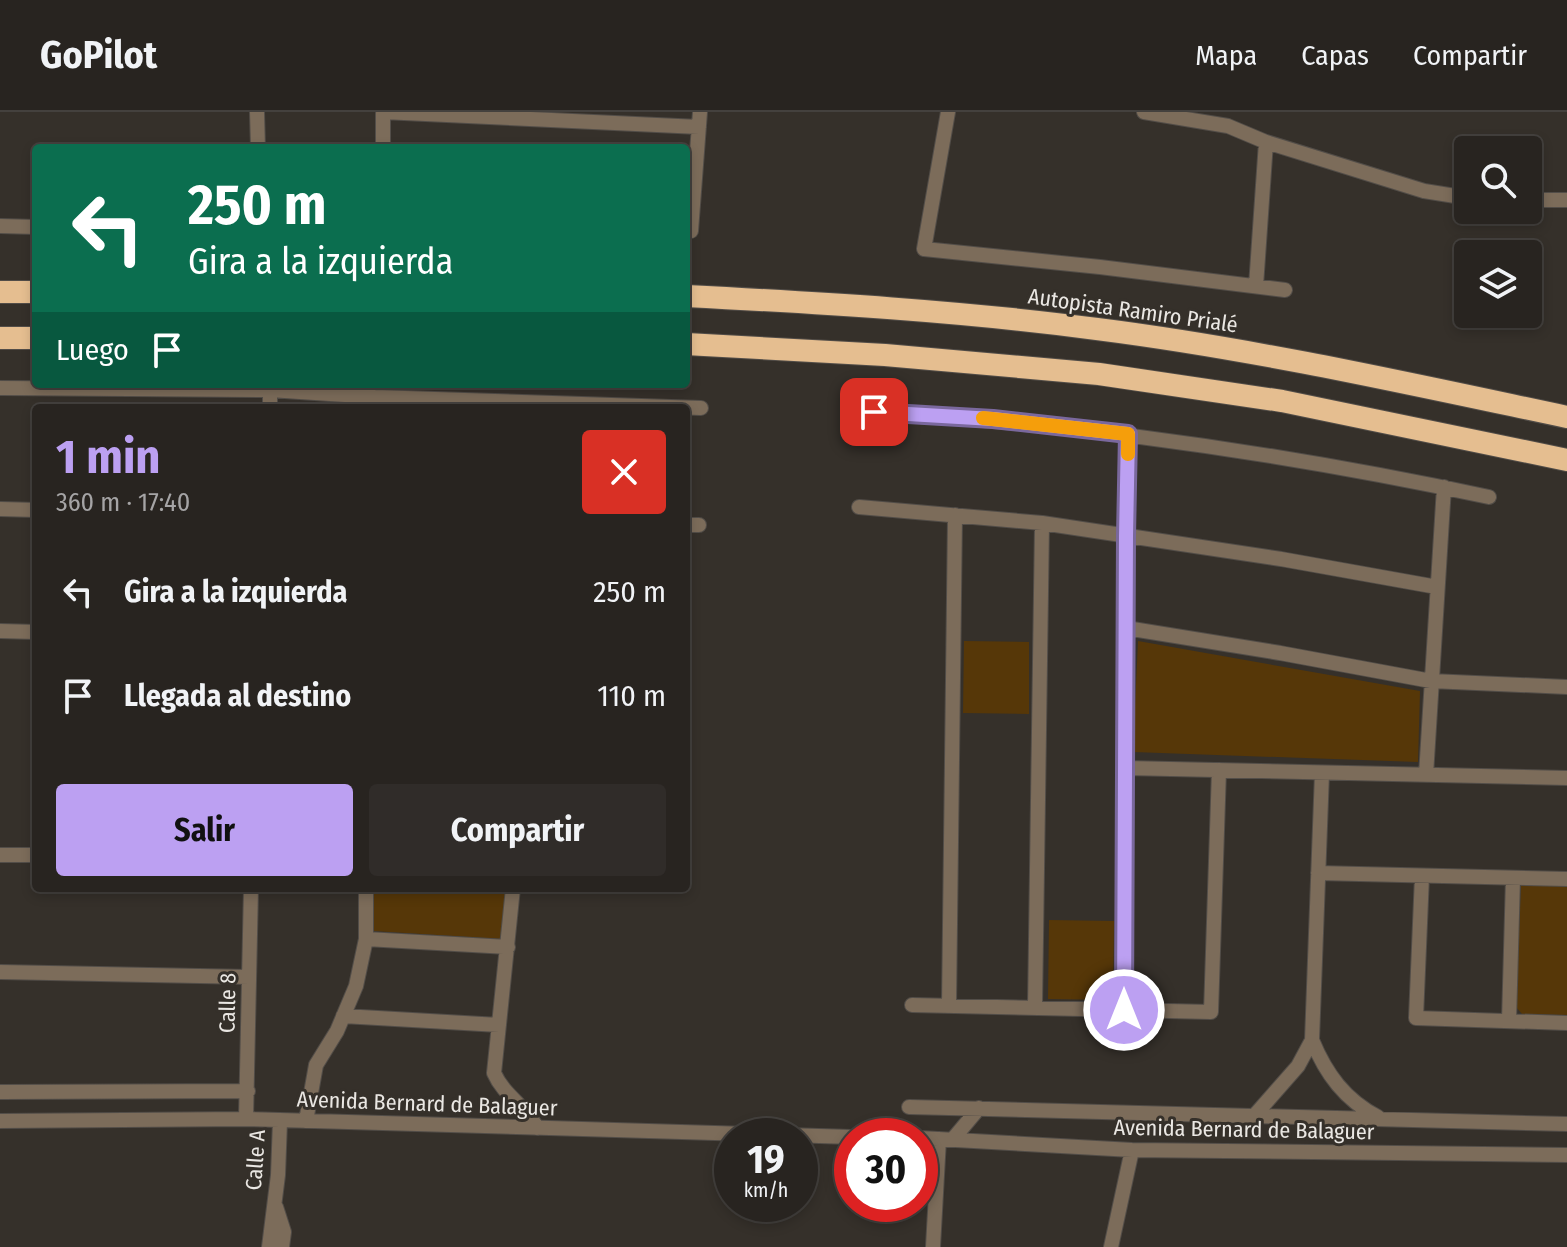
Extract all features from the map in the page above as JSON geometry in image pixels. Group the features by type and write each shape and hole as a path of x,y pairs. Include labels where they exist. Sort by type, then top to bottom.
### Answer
{"highway":[{"path":"0,292 32,292"},
{"name":"Autopista Ramiro Prialé","path":"690,296 885,306 1097,329 1282,358 1567,417"},
{"path":"0,338 32,338"},
{"path":"690,344 885,355 1099,374 1282,401 1567,460"}],"street":[{"path":"257,112 258,144"},
{"path":"383,144 383,112 699,120 690,231"},
{"path":"948,112 924,249 1285,290"},
{"path":"1144,112 1228,126 1266,142 1424,191 1454,196"},
{"path":"1256,286 1266,142"},
{"path":"1542,200 1567,200"},
{"path":"0,226 32,227"},
{"path":"0,388 270,390 375,403 435,404"},
{"path":"270,390 270,404"},
{"path":"690,408 701,408"},
{"path":"874,412 993,419 1128,434 1489,497"},
{"path":"1124,1010 1128,434"},
{"path":"1426,775 1444,487"},
{"path":"859,507 1042,523 1437,587"},
{"path":"0,509 32,510"},
{"path":"949,1006 955,515"},
{"path":"1035,1008 1042,523"},
{"path":"1126,628 1431,681 1567,687"},
{"path":"0,631 32,632"},
{"path":"1126,768 1567,778"},
{"path":"912,1005 1211,1012 1219,770"},
{"path":"1322,773 1312,1040 1322,1065 1340,1089 1360,1108 1384,1120"},
{"path":"0,855 32,855"},
{"path":"1318,873 1567,879"},
{"path":"1422,876 1416,1018 1567,1023"},
{"path":"1509,1021 1513,878"},
{"name":"Calle 8","path":"246,1119 251,892"},
{"path":"306,1121 316,1065 356,986 366,939 366,892"},
{"path":"513,892 494,1073 501,1089 529,1112 537,1128"},
{"path":"366,939 508,947"},
{"path":"0,972 249,977"},
{"path":"343,1016 499,1025"},
{"path":"1254,1116 1298,1066 1312,1040"},
{"path":"0,1092 248,1091"},
{"path":"909,1107 1567,1124"},
{"path":"933,1247 946,1139 979,1108"},
{"name":"Avenida Bernard de Balaguer","path":"0,1121 246,1119 834,1136"},
{"name":"Calle A","path":"269,1247 280,1121"},
{"name":"Avenida Bernard de Balaguer","path":"938,1139 1132,1150 1567,1155"},
{"path":"1111,1247 1132,1150"},
{"name":"Calle A","path":"274,1203 284,1232 282,1247"}],"shaded area":[{"path":"964,641 1029,642 1029,714 963,713"},
{"path":"1138,641 1420,691 1418,762 1133,752"},
{"path":"1521,883 1567,884 1567,1015 1522,1014 1516,1007"},
{"path":"374,892 507,892 501,939 374,931"},
{"path":"1049,920 1114,921 1113,1000 1048,999"}],"slow traffic":[{"path":"983,418 1128,434 1128,454"}],"route":[{"path":"874,412 993,419 1128,434 1124,1010"}]}
